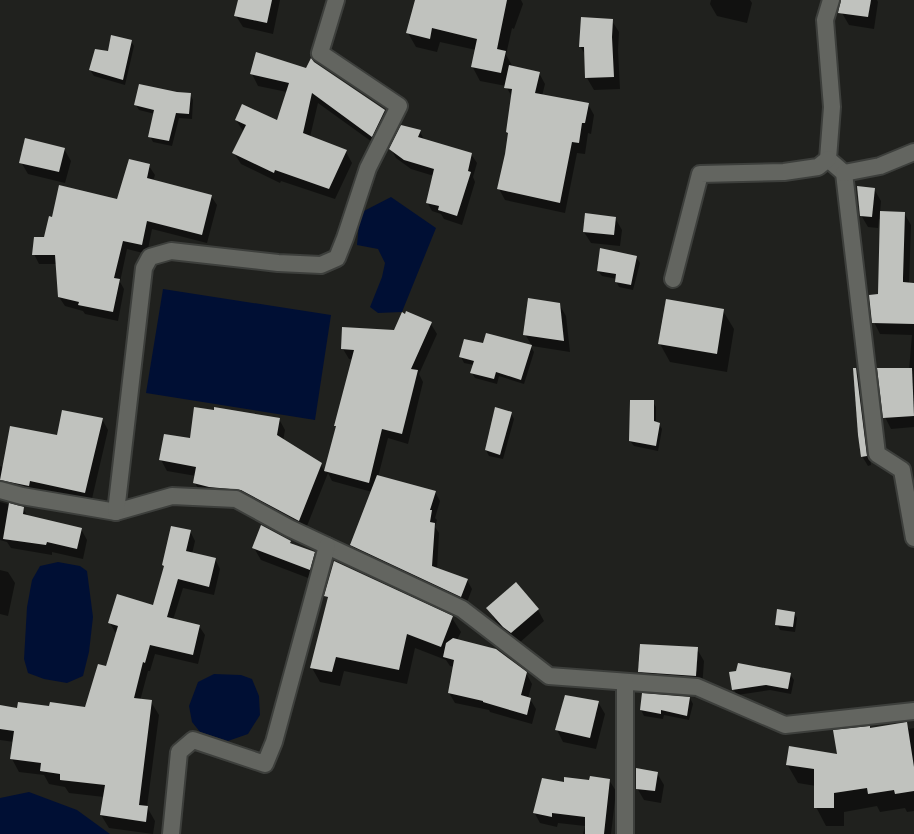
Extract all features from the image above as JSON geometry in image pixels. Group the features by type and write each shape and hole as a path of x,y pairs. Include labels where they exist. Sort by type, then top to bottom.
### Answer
{"street":[{"path":"116,512 144,268 150,257 171,251 278,263 321,265 337,258 368,168 399,106 320,53 336,0"},
{"path":"674,279 700,174 784,172 818,167 828,159 832,107 825,20 831,0"},
{"path":"844,172 880,166 914,152"},
{"path":"828,159 844,172 877,454 902,470 914,538"},
{"path":"0,490 116,512 172,496 236,499 289,528 462,609 549,676 697,687 785,725 914,711"},
{"path":"171,834 179,752 193,740 265,764 274,742 327,546"},
{"path":"625,682 625,834"}],"water":[{"path":"391,197 436,228 402,312 378,313 370,307 385,263 378,249 357,245 360,213"},
{"path":"163,289 331,315 315,420 146,393"},
{"path":"58,562 80,566 87,571 93,617 89,652 83,676 67,683 44,679 28,673 24,659 27,607 32,580 40,566"},
{"path":"214,674 241,675 252,679 259,696 260,715 248,734 228,741 200,732 192,722 189,706 198,682"},
{"path":"29,792 77,810 110,834 0,834 0,798"}],"building":[{"path":"238,0 272,0 267,23 234,16"},
{"path":"415,0 507,0 497,49 506,51 501,73 471,67 477,39 432,28 430,39 406,33"},
{"path":"841,0 871,0 868,17 838,13"},
{"path":"581,17 613,19 614,77 585,78 584,47 579,47"},
{"path":"111,35 132,40 123,80 89,70 95,49 108,51"},
{"path":"256,52 306,68 311,58 385,110 372,137 312,93 303,133 347,150 329,189 275,170 274,173 232,153 246,125 235,120 242,104 277,120 289,83 250,74"},
{"path":"509,65 540,72 535,93 589,103 585,123 582,123 579,143 572,142 560,203 497,189 508,133 506,132 512,89 504,88"},
{"path":"139,84 191,93 189,114 176,113 169,141 148,137 154,110 134,105"},
{"path":"401,125 421,130 418,137 472,153 468,171 471,172 457,216 438,210 439,206 426,203 434,169 404,160 389,149"},
{"path":"25,138 65,148 59,172 19,163"},
{"path":"129,159 150,164 147,178 212,195 202,235 147,221 142,245 123,241 114,278 120,279 113,312 78,305 79,302 58,297 55,255 32,255 34,237 44,237 49,216 52,217 59,185 117,199"},
{"path":"857,186 875,188 872,217 860,216"},
{"path":"880,211 905,212 903,282 914,283 914,324 872,323 869,295 878,294"},
{"path":"585,213 616,217 614,235 583,232"},
{"path":"600,248 637,256 631,285 615,282 616,274 597,271"},
{"path":"528,298 560,303 564,341 523,335"},
{"path":"666,299 724,309 717,354 658,344"},
{"path":"406,311 432,322 411,369 418,370 402,434 382,429 369,483 324,471 354,350 341,349 342,327 394,330 402,312 405,314"},
{"path":"486,333 532,345 521,380 496,372 494,379 470,373 474,361 459,357 464,339 483,343"},
{"path":"853,368 856,368 867,456 861,457 858,435"},
{"path":"877,368 912,368 914,416 883,418"},
{"path":"630,400 654,400 654,421 660,423 656,446 629,441"},
{"path":"194,407 214,410 214,407 280,418 277,435 322,463 299,521 241,490 193,483 196,467 159,460 164,434 190,438"},
{"path":"495,407 512,412 500,455 485,450"},
{"path":"62,410 103,418 85,493 30,481 29,486 0,480 10,426 57,435"},
{"path":"377,475 436,491 430,510 432,510 430,522 435,523 432,566 468,579 461,597 350,545"},
{"path":"9,503 24,507 23,514 82,528 77,549 47,542 46,545 3,539"},
{"path":"261,525 291,541 290,543 315,552 310,570 252,548"},
{"path":"171,526 191,530 186,551 216,558 209,587 178,579 167,617 200,625 193,655 150,645 145,663 143,662 134,698 152,700 139,805 148,806 146,822 100,815 105,785 60,780 60,774 40,771 41,763 10,759 14,731 0,729 0,705 17,708 18,702 49,706 50,702 85,707 98,664 106,666 118,626 108,623 117,594 153,605 164,566 162,565"},
{"path":"334,561 453,616 441,647 407,634 399,670 336,657 332,672 310,668 328,597 324,596"},
{"path":"516,582 539,609 511,633 486,608"},
{"path":"777,609 795,612 793,627 775,625"},
{"path":"453,638 496,649 527,672 521,695 531,698 527,715 448,693 454,660 443,657 446,643"},
{"path":"640,644 698,647 696,676 638,672"},
{"path":"738,663 791,673 788,689 766,685 732,690 729,672 736,671"},
{"path":"642,693 690,697 687,716 661,710 661,714 640,710"},
{"path":"565,695 599,701 590,738 555,730"},
{"path":"907,722 914,767 914,791 895,794 894,790 868,794 867,788 834,793 834,808 814,808 814,769 786,765 789,746 837,754 833,730 870,726 870,728"},
{"path":"636,768 658,772 655,791 636,789"},
{"path":"590,776 610,779 604,834 585,834 585,817 552,813 552,817 533,813 542,778 564,782 564,777 589,780"}]}
